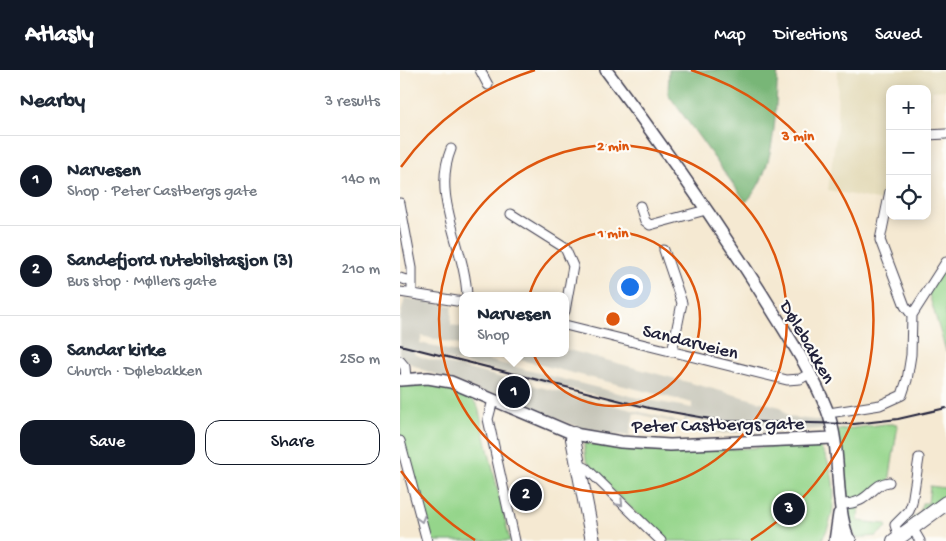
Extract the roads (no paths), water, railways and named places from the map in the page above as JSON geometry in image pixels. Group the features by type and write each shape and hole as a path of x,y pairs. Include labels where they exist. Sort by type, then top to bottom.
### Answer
{"main road":[{"name":"Dølebakken","path":"606,70 706,210 772,310 809,374 828,413 833,438 840,504 849,541"},
{"name":"Peter Castbergs gate","path":"403,380 440,379 574,434 621,442 650,445 833,438"},
{"path":"574,434 573,439 583,466 593,541"},
{"path":"897,540 946,503"},
{"name":"Dølebakken","path":"836,541 840,504"},
{"path":"836,541 843,539 849,541"}],"street":[{"path":"480,70 488,85"},
{"path":"931,134 946,134"},
{"path":"451,149 445,167 446,194 466,292"},
{"path":"400,203 412,268 412,293"},
{"path":"640,206 645,221 650,225 706,210"},
{"path":"886,211 880,240 905,306 912,314"},
{"path":"511,214 565,248 573,266 568,292"},
{"path":"664,250 682,303 672,352"},
{"path":"828,413 880,405 902,395 907,380 911,355 912,314 946,262"},
{"path":"400,278 412,282"},
{"path":"400,292 459,301"},
{"name":"Sandarveien","path":"569,326 787,380 800,380 809,374"},
{"path":"400,362 405,367 403,380"},
{"path":"493,400 488,419 515,541"},
{"path":"400,441 403,463 427,541"},
{"path":"897,540 895,525 909,510 912,503 918,458"},
{"path":"583,466 661,541"},
{"path":"840,504 865,499 881,483 889,482"},
{"path":"913,529 920,541"}],"railway":[{"path":"400,345 649,408 722,421 854,424 898,419 946,408"}],"place":[{"name":"Narvesen","path":"514,392"},
{"name":"Sandefjord rutebilstasjon (3)","path":"526,495"},
{"name":"Sandar kirke","path":"789,509"}]}
